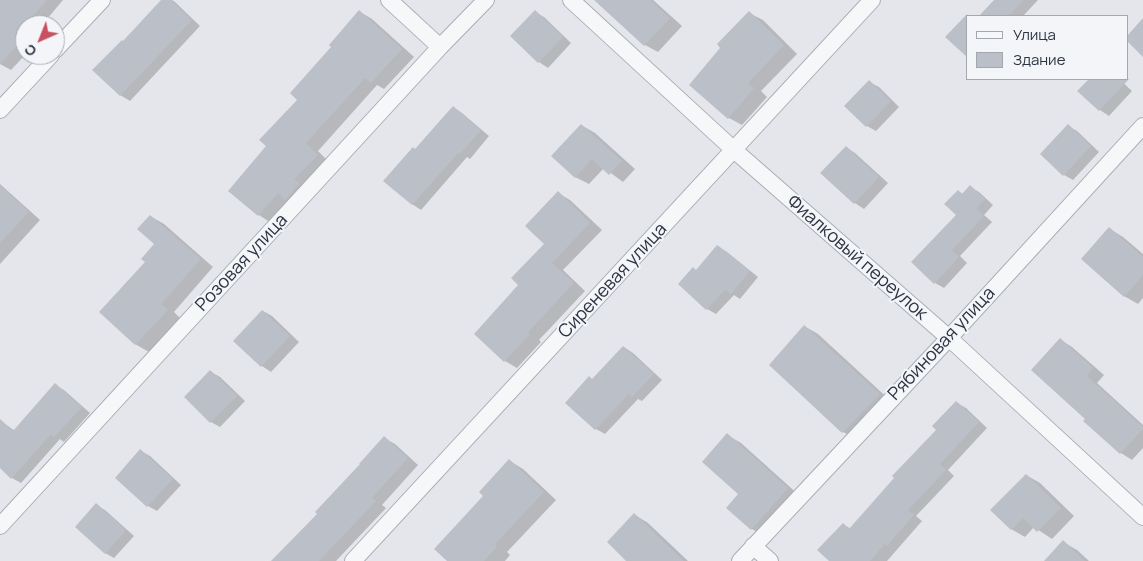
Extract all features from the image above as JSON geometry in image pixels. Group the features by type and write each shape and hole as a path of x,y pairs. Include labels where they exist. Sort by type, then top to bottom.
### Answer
{"street":[{"path":"65,39 102,0"},
{"path":"389,0 440,47"},
{"name":"Розовая улица","path":"0,526 440,47 486,0"},
{"name":"Фиалковый переулок","path":"571,0 734,150 949,338 1143,517"},
{"name":"Сиреневая улица","path":"353,561 872,0"},
{"path":"0,110 42,65"},
{"name":"Рябиновая улица","path":"740,561 949,338 1143,126"},
{"path":"753,546 770,561"}],"building":[{"path":"0,0 47,0 34,15 15,15 15,48 0,64"},
{"path":"161,0 171,0 192,20 120,96 92,70 123,41"},
{"path":"594,0 650,0 670,18 644,46"},
{"path":"994,0 1024,0 1010,15 980,15"},
{"path":"359,10 402,49 371,83 365,78 306,143 318,155 294,179 299,183 285,200 278,193 258,216 228,191 266,146 259,140 297,100 290,93 331,47 329,45"},
{"path":"535,10 563,37 538,63 510,36"},
{"path":"749,11 784,45 748,83 754,88 728,119 689,85 720,48 717,44"},
{"path":"966,15 966,56 945,37"},
{"path":"1143,18 1143,57 1128,42 1128,35"},
{"path":"1129,79 1099,111 1077,91 1088,80"},
{"path":"869,80 891,101 866,127 844,106"},
{"path":"453,106 481,130 412,205 383,181 413,147 415,149"},
{"path":"581,124 622,161 609,175 592,159 575,178 551,156"},
{"path":"1068,124 1091,146 1063,176 1040,154"},
{"path":"846,146 879,177 854,204 820,173"},
{"path":"0,185 29,212 0,243"},
{"path":"970,185 985,199 976,209 984,216 952,250 959,257 934,284 911,262 956,215 944,204 958,190 962,194"},
{"path":"558,191 590,223 552,263 574,283 528,332 530,334 504,362 474,334 518,285 511,278 544,244 525,226"},
{"path":"150,215 201,259 161,304 168,310 135,345 99,312 145,262 141,259 154,244 137,229"},
{"path":"1109,227 1143,257 1143,275 1124,297 1081,259"},
{"path":"717,245 750,271 731,294 725,290 706,310 678,284 693,267 696,270"},
{"path":"262,310 290,336 261,367 233,341"},
{"path":"804,325 880,394 842,433 769,365"},
{"path":"1060,338 1093,368 1087,376 1143,427 1120,454 1031,370"},
{"path":"623,346 654,374 632,397 629,394 595,430 565,403 589,376 592,379"},
{"path":"210,370 237,396 210,423 184,397"},
{"path":"55,383 82,407 54,437 51,434 11,479 0,468 0,419 13,431"},
{"path":"956,401 979,422 940,464 946,470 908,510 914,515 887,546 885,544 870,561 829,561 817,550 843,523 849,529 894,478 892,476 936,430 932,426"},
{"path":"727,433 788,488 751,530 726,508 738,494 702,462"},
{"path":"384,436 408,458 372,498 376,501 319,561 271,561 317,514 315,512"},
{"path":"140,449 173,479 147,507 115,478"},
{"path":"509,459 544,492 495,544 497,547 484,561 447,561 434,549 483,496 479,492"},
{"path":"1026,474 1061,508 1037,532 1023,518 1011,530 990,510"},
{"path":"96,503 126,530 105,554 75,527"},
{"path":"634,513 684,561 626,561 607,542"},
{"path":"1063,540 1085,561 1044,561"}]}
